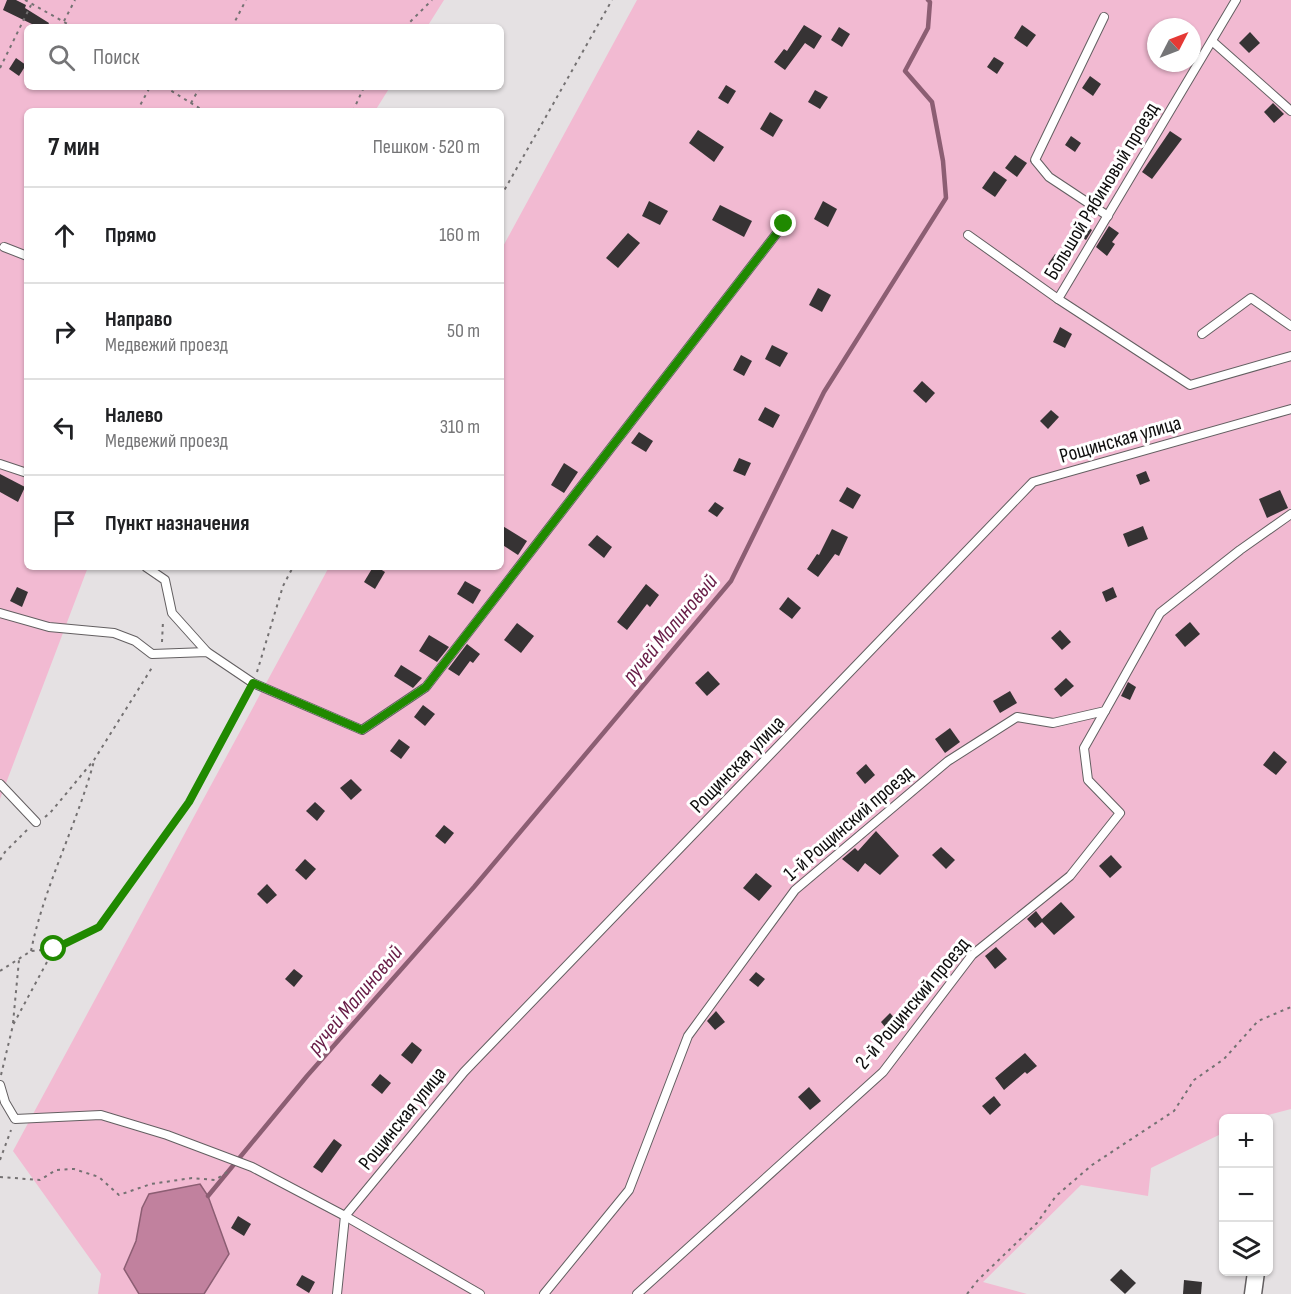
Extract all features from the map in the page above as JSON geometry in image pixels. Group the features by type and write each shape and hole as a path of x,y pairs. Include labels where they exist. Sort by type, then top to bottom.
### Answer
{"street":[{"path":"1253,1294 1255,1276"}],"lane":[{"name":"Большой Рябиновый проезд","path":"1236,0 1058,299 1190,385 1291,356"},
{"path":"1104,17 1035,160 1049,177 1108,216"},
{"path":"1212,41 1291,111"},
{"path":"150,570 165,580 172,613 207,652 253,683 362,730 426,687 784,224"},
{"path":"968,236 1058,299"},
{"path":"4,247 24,255"},
{"path":"1202,334 1251,298 1291,326"},
{"name":"Рощинская улица","path":"345,1216 464,1072 1033,482 1291,410"},
{"path":"0,464 24,472"},
{"path":"1105,711 1160,613 1240,550 1291,514"},
{"path":"0,613 50,627 114,633 135,641 152,654 207,652"},
{"name":"1-й Рощинский проезд","path":"544,1294 629,1190 688,1036 795,890 948,760 1017,717 1053,723 1105,711"},
{"name":"2-й Рощинский проезд","path":"637,1294 883,1072 972,955 1070,876 1120,813 1088,780 1084,748 1105,711"},
{"path":"0,784 36,822"},
{"path":"0,1085 5,1102 15,1119 101,1115 167,1135 252,1167 345,1216 480,1294"},
{"path":"337,1294 345,1216"}],"path":[{"path":"25,0 68,24"},
{"path":"64,21 75,0"},
{"path":"234,24 246,0"},
{"path":"408,24 432,0"},
{"path":"504,191 612,0"},
{"path":"0,68 31,5"},
{"path":"139,108 148,90"},
{"path":"170,90 199,108"},
{"path":"191,103 198,90"},
{"path":"354,108 362,90"},
{"path":"0,971 31,951 54,949 99,927 189,802 253,683 284,586 292,570"},
{"path":"0,860 5,852 36,822 50,813 94,760 161,652 164,611"},
{"path":"31,951 37,921 62,856 94,760"},
{"path":"13,1025 54,949"},
{"path":"0,1079 13,1025 19,960"},
{"path":"967,1294 978,1280 1037,1223 1056,1196 1092,1165 1174,1110 1194,1080 1224,1059 1258,1020 1291,1007"},
{"path":"0,1160 15,1119"},
{"path":"0,1177 40,1180 56,1170 74,1169 99,1176 119,1195 151,1184 192,1178 215,1180 235,1167 252,1167"}],"shaded area":[{"path":"0,0 444,0 429,24 24,24 24,90 388,90 377,108 24,108 24,570 87,570 0,799"},
{"path":"637,0 1291,0 1291,1109 1272,1114 1219,1114 1219,1135 1151,1168 1148,1196 1081,1185 983,1282 1027,1294 98,1294 101,1274 13,1151 327,570 504,570 504,244"},
{"path":"200,1184 208,1196 229,1254 204,1294 139,1294 124,1269 136,1241 142,1208 149,1194"}],"building":[{"path":"7,0 16,0 49,23 32,24 3,10"},
{"path":"804,25 822,36 814,49 805,43 785,70 774,62 784,49 787,51"},
{"path":"1022,25 1036,35 1027,47 1014,38"},
{"path":"839,27 850,34 842,47 831,40"},
{"path":"1250,32 1260,43 1249,53 1239,43"},
{"path":"994,57 1004,63 997,74 987,67"},
{"path":"16,58 24,64 19,76 9,69"},
{"path":"1090,76 1101,84 1093,96 1082,88"},
{"path":"726,85 736,91 728,104 718,98"},
{"path":"815,90 828,97 820,109 808,102"},
{"path":"1273,103 1284,114 1274,123 1264,112"},
{"path":"770,112 783,120 773,137 760,129"},
{"path":"698,130 724,147 714,162 689,143"},
{"path":"1170,131 1182,139 1152,179 1142,172"},
{"path":"1071,136 1081,143 1075,152 1065,145"},
{"path":"1015,155 1027,163 1017,177 1005,168"},
{"path":"994,171 1007,180 995,197 982,188"},
{"path":"649,201 668,211 660,225 642,216"},
{"path":"823,201 837,209 828,227 814,219"},
{"path":"720,205 752,221 744,237 712,220"},
{"path":"1082,223 1092,230 1086,240 1075,233"},
{"path":"1109,226 1119,233 1112,242 1115,244 1107,256 1096,247"},
{"path":"628,233 640,243 618,268 606,258"},
{"path":"1055,254 1064,260 1057,270 1048,264"},
{"path":"818,288 831,295 822,312 809,305"},
{"path":"1060,327 1072,334 1065,348 1053,342"},
{"path":"772,345 788,353 780,367 765,359"},
{"path":"741,355 752,361 744,376 733,370"},
{"path":"922,381 935,393 926,403 913,391"},
{"path":"765,407 780,415 773,428 758,420"},
{"path":"1051,410 1059,417 1048,429 1040,421"},
{"path":"639,432 653,441 646,452 631,443"},
{"path":"739,458 751,463 745,476 733,471"},
{"path":"564,463 578,472 564,493 551,485"},
{"path":"1146,471 1150,481 1140,485 1136,475"},
{"path":"0,474 24,486 18,502 0,492"},
{"path":"847,487 861,495 853,509 839,501"},
{"path":"1280,490 1288,508 1267,518 1259,499"},
{"path":"715,502 724,508 717,517 708,511"},
{"path":"1143,526 1148,539 1128,547 1123,534"},
{"path":"504,527 527,541 518,555 504,546"},
{"path":"832,529 848,537 839,556 835,554 818,577 807,569 817,554 819,555"},
{"path":"597,535 612,547 604,558 588,545"},
{"path":"371,570 385,572 375,589 364,582"},
{"path":"465,581 481,590 473,604 457,594"},
{"path":"646,584 659,595 650,607 647,604 627,630 617,622"},
{"path":"17,587 28,592 22,607 10,601"},
{"path":"1113,587 1117,597 1106,602 1102,592"},
{"path":"788,597 801,608 792,619 779,609"},
{"path":"1190,622 1200,634 1185,647 1175,635"},
{"path":"517,623 534,636 521,653 504,640"},
{"path":"1060,630 1071,642 1062,650 1051,638"},
{"path":"429,635 449,647 437,662 419,651"},
{"path":"467,644 480,654 473,663 470,661 459,676 448,669"},
{"path":"401,665 422,678 413,688 394,676"},
{"path":"708,671 720,684 707,696 695,683"},
{"path":"1066,678 1074,686 1061,697 1054,689"},
{"path":"1128,682 1136,687 1130,700 1121,696"},
{"path":"1010,691 1017,703 1000,713 993,701"},
{"path":"423,705 435,714 425,726 414,717"},
{"path":"950,728 960,742 945,753 935,739"},
{"path":"399,739 410,747 401,759 390,751"},
{"path":"1274,751 1287,762 1276,775 1263,765"},
{"path":"866,764 875,775 865,784 856,773"},
{"path":"351,779 362,790 351,800 340,788"},
{"path":"315,802 325,811 317,821 306,811"},
{"path":"444,825 454,833 445,844 435,836"},
{"path":"876,831 899,856 880,875 865,863 858,872 842,859 855,848 858,851"},
{"path":"941,847 955,860 946,869 932,855"},
{"path":"1111,855 1122,867 1110,878 1099,866"},
{"path":"305,859 316,869 306,880 295,870"},
{"path":"756,873 772,886 759,901 743,888"},
{"path":"267,884 277,895 267,904 257,894"},
{"path":"1061,902 1075,917 1054,935 1042,922 1035,928 1027,919 1036,911 1042,919"},
{"path":"996,947 1007,959 995,969 985,956"},
{"path":"294,969 303,976 294,987 285,979"},
{"path":"756,972 765,979 758,987 749,980"},
{"path":"716,1011 725,1022 715,1030 707,1021"},
{"path":"890,1013 899,1023 889,1032 881,1022"},
{"path":"412,1042 422,1050 412,1064 401,1055"},
{"path":"1025,1053 1037,1066 1027,1074 1025,1072 1004,1090 995,1078"},
{"path":"380,1074 391,1083 382,1094 371,1085"},
{"path":"809,1087 821,1101 810,1110 798,1097"},
{"path":"994,1096 1001,1105 990,1115 982,1106"},
{"path":"334,1139 342,1145 322,1173 313,1167"},
{"path":"238,1216 251,1224 244,1236 231,1228"},
{"path":"1121,1269 1136,1283 1125,1294 1110,1280"},
{"path":"302,1275 315,1282 309,1293 296,1285"},
{"path":"1184,1280 1202,1282 1201,1294 1183,1294"}],"waterway":[{"name":"ручей Малиновый","path":"208,1196 307,1076 474,887 731,581 824,392 946,198 943,161 932,102 905,71 928,28 930,2 928,0"}],"route":[{"path":"54,949 99,927 189,802 253,683 362,730 426,687 784,224"}]}
